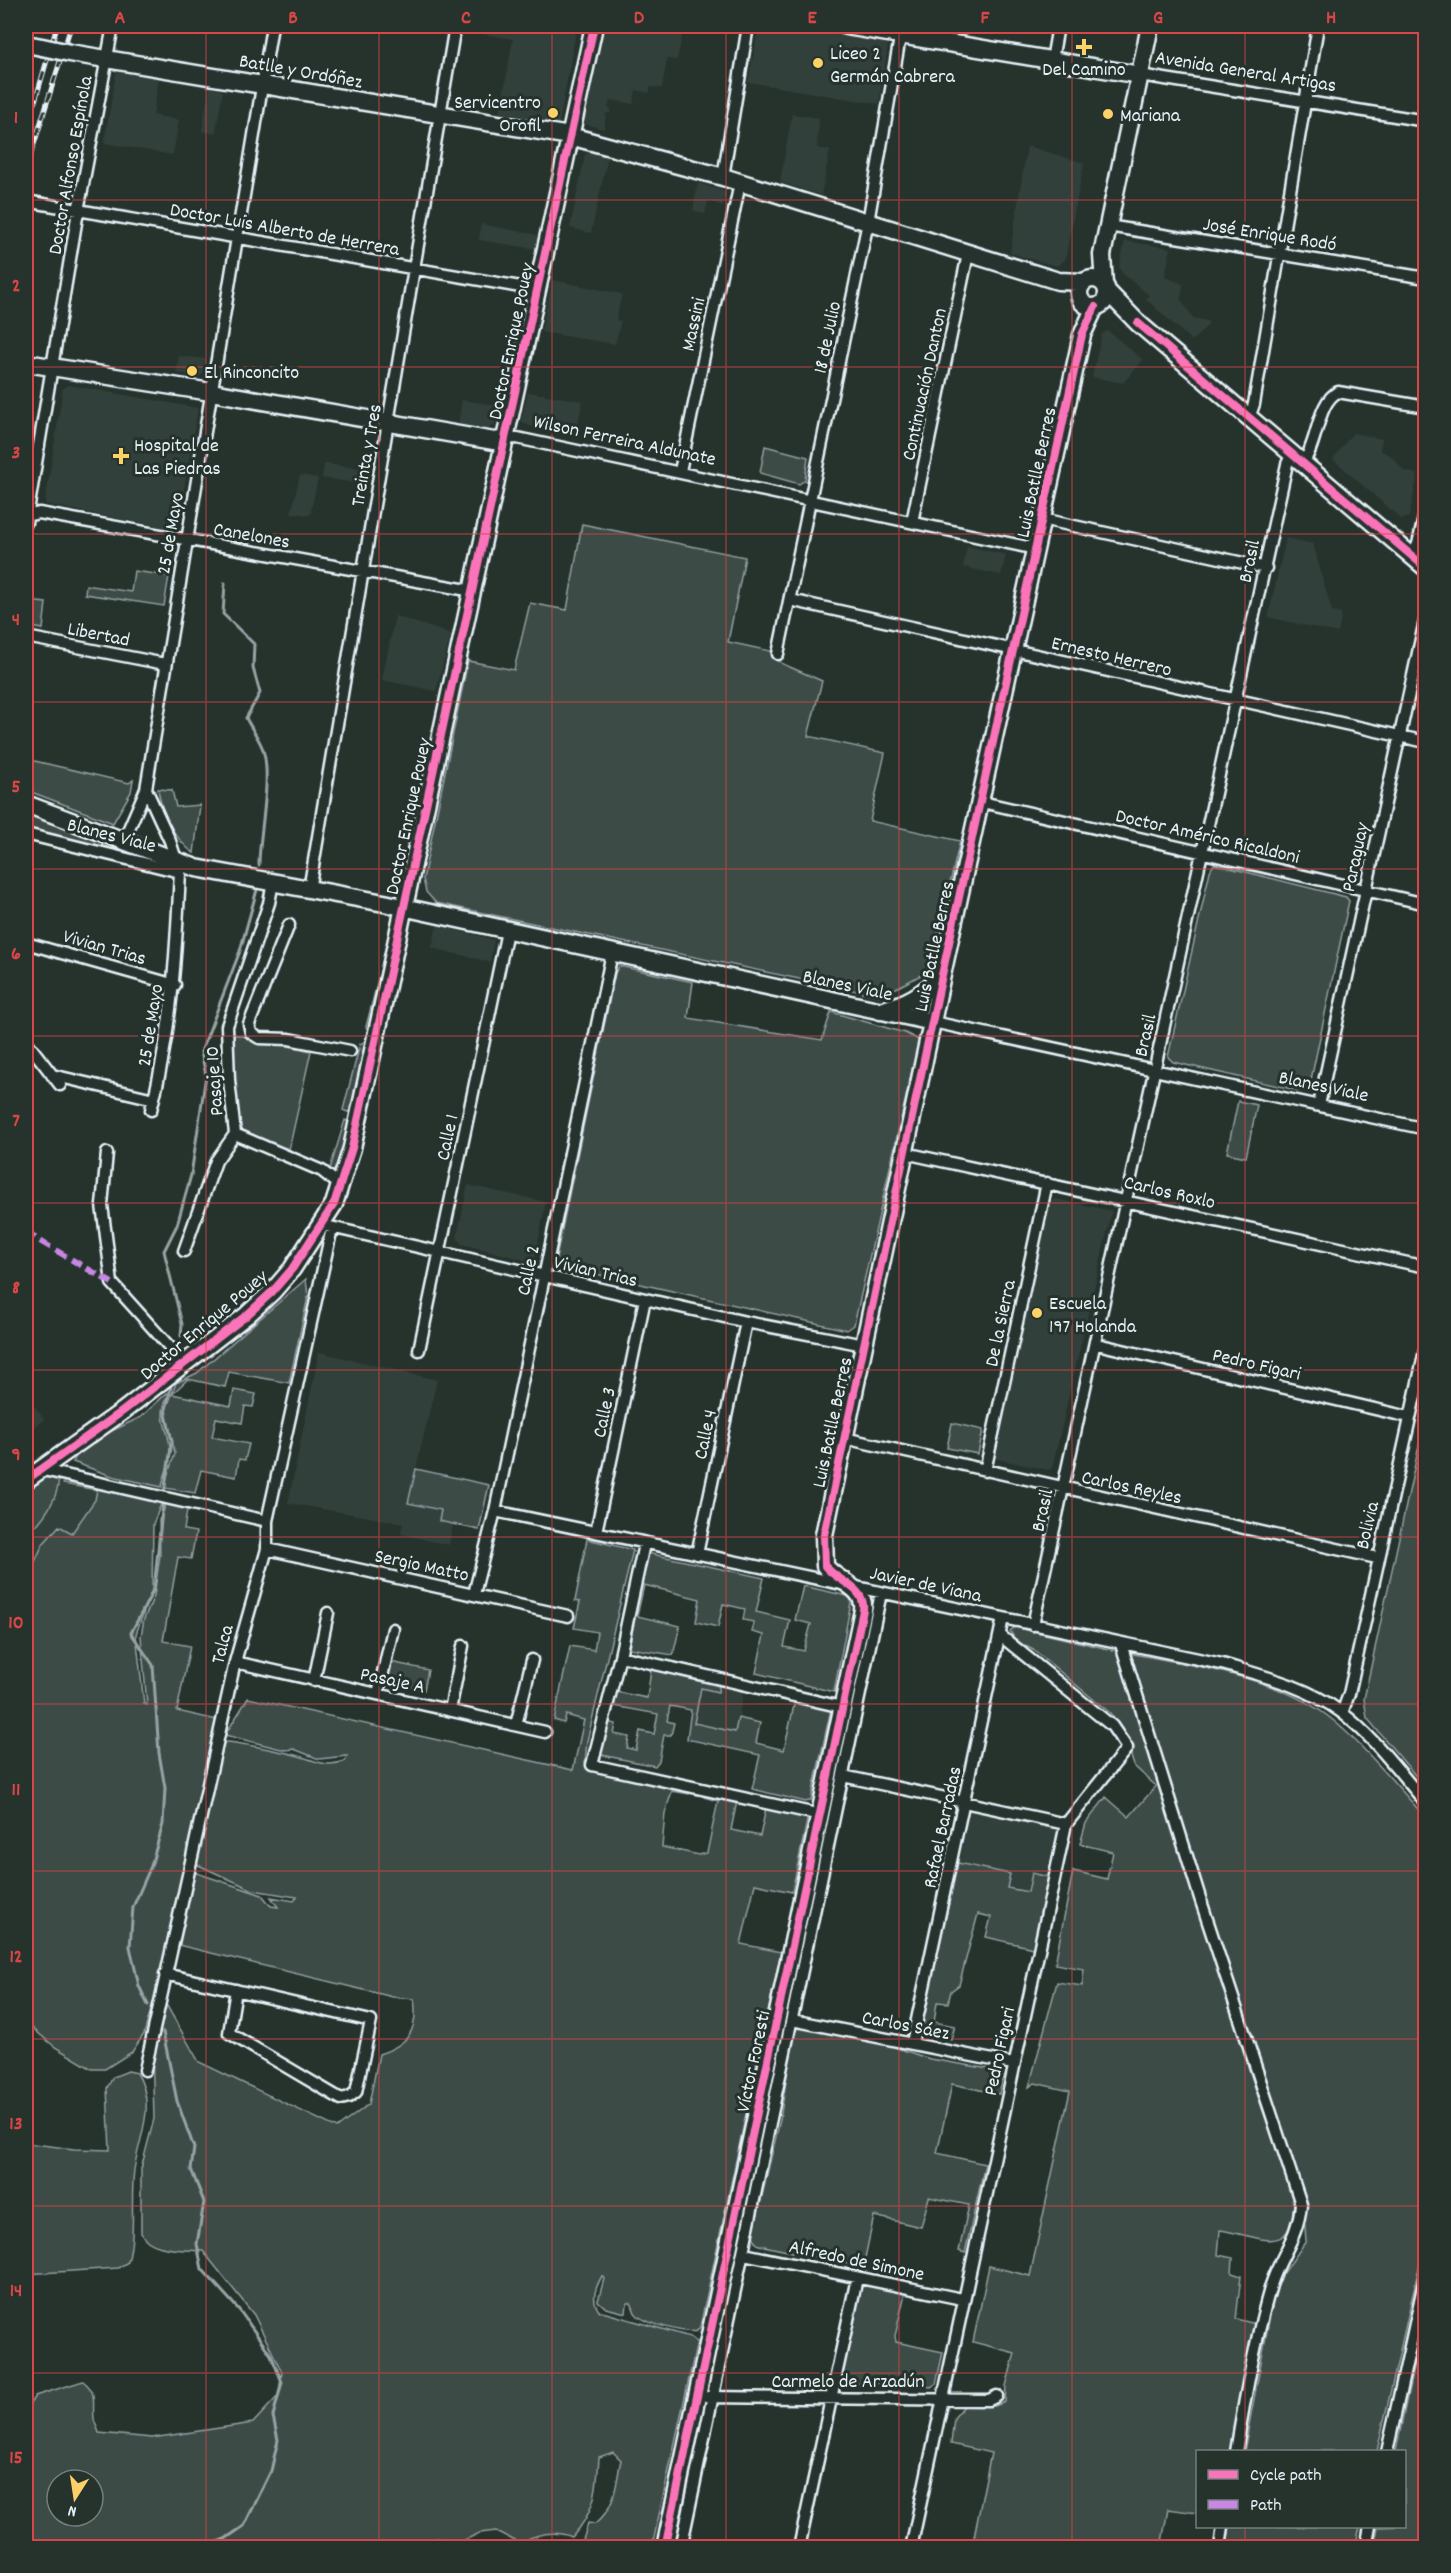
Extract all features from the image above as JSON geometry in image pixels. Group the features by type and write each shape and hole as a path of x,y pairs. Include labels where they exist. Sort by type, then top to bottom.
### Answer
{"street":[{"name":"Doctor Alfonso Espínola","path":"26,518 78,211 113,26"},
{"name":"25 de Mayo","path":"151,1110 164,1057 175,985 179,868 146,789 272,26"},
{"name":"Treinta y Tres","path":"309,890 455,26"},
{"name":"Doctor Enrique Pouey","path":"26,1480 123,1411 247,1315 273,1291 327,1226 350,1158 594,26"},
{"path":"723,177 748,26"},
{"name":"Avenida General Artigas","path":"846,26 901,30 1052,60 1425,121"},
{"path":"1052,60 1058,26"},
{"path":"1150,26 1093,293 1138,323 1425,568"},
{"path":"1249,417 1254,404 1318,26"},
{"name":"18 de Julio","path":"778,654 868,222 901,30"},
{"name":"Batlle y Ordóñez","path":"34,46 570,136 723,177 1093,293"},
{"name":"Massini","path":"680,471 740,183"},
{"name":"Doctor Luis Alberto de Herrera","path":"26,201 538,290"},
{"name":"José Enrique Rodó","path":"1108,225 1425,278"},
{"name":"Continuación Danton","path":"912,522 968,255"},
{"name":"Luis Batlle Berres","path":"849,1586 830,1572 823,1558 824,1535 942,975 1093,293"},
{"name":"Wilson Ferreira Aldunate","path":"26,363 211,392 494,441 517,438 680,471 1036,549"},
{"name":"Brasil","path":"1033,1625 1097,1344 1154,1070 1204,851 1287,464 1312,451 1325,403 1338,392 1425,407"},
{"path":"1412,556 1418,544 1425,509"},
{"name":"Canelones","path":"26,518 39,513 473,591"},
{"path":"1042,519 1266,568"},
{"name":"Ernesto Herrero","path":"790,600 1236,702 1425,742"},
{"name":"Paraguay","path":"1318,1105 1425,616"},
{"name":"Libertad","path":"26,638 165,664"},
{"path":"123,842 146,789"},
{"name":"Doctor Américo Ricaldoni","path":"982,802 1204,851 1425,904"},
{"name":"Blanes Viale","path":"26,804 123,842 179,868"},
{"name":"Blanes Viale","path":"26,834 179,868 273,882 404,907 877,1012 933,1022 1425,1129"},
{"name":"Pasaje 10","path":"184,1251 216,1161 235,1134 228,1080 227,1026 269,903 273,882"},
{"path":"289,925 249,1024 251,1033 259,1038 289,1039 350,1051"},
{"name":"Calle 1","path":"419,1350 507,931"},
{"name":"Vivian Trias","path":"26,943 175,985"},
{"name":"Calle 2","path":"474,1594 495,1510 612,953"},
{"path":"877,1012 917,997 942,975"},
{"path":"26,1043 60,1085"},
{"path":"51,1074 154,1099"},
{"path":"235,1134 322,1171 341,1186"},
{"path":"107,1153 102,1205 112,1283 184,1363"},
{"name":"Carlos Roxlo","path":"906,1153 1425,1267"},
{"name":"De la Sierra","path":"985,1471 1047,1183"},
{"name":"Vivian Trias","path":"327,1226 440,1254 746,1322 864,1345"},
{"name":"Talca","path":"145,2070 235,1662 267,1549 267,1521 327,1226"},
{"name":"Calle 3","path":"596,1532 645,1299"},
{"name":"Calle 4","path":"697,1554 746,1322"},
{"name":"Pedro Figari","path":"1097,1344 1409,1417"},
{"name":"Bolivia","path":"1342,1713 1349,1694 1425,1346"},
{"name":"Carlos Reyles","path":"844,1438 1064,1490 1377,1558"},
{"path":"39,1469 267,1521"},
{"name":"Javier de Viana","path":"495,1510 644,1544 1222,1664 1270,1678 1298,1688 1342,1713 1373,1743 1425,1803"},
{"path":"644,1544 620,1656 592,1765 821,1815"},
{"name":"Sergio Matto","path":"267,1549 568,1616"},
{"name":"Víctor Foresti","path":"681,2547 705,2396 864,1603 857,1591 849,1586"},
{"name":"Víctor Foresti","path":"664,2547 744,2254 881,1593"},
{"path":"314,1681 328,1613"},
{"name":"Rafael Barradas","path":"912,2043 1001,1636 1003,1618"},
{"path":"378,1694 393,1629"},
{"name":"Pedro Figari","path":"911,2547 962,2299 1066,1824 1127,1748 1112,1726 1001,1636"},
{"path":"1121,1644 1200,1898 1301,2204 1299,2226 1272,2282 1261,2321 1236,2450"},
{"path":"450,1710 463,1646"},
{"path":"620,1656 842,1707"},
{"path":"516,1725 532,1660"},
{"name":"Pasaje A","path":"235,1662 544,1731"},
{"path":"843,1776 1066,1824"},
{"path":"165,1974 236,1990 372,2021 356,2092 341,2099 229,2033 236,1990"},
{"name":"Carlos Sáez","path":"792,2020 1013,2064"},
{"name":"Alfredo de Simone","path":"744,2254 962,2299"},
{"path":"1387,2450 1425,2273"},
{"path":"800,2547 857,2278"},
{"name":"Carmelo de Arzadún","path":"705,2396 989,2400 997,2396"},
{"path":"1220,2547 1223,2528"},
{"path":"1366,2547 1370,2528"}],"shaded area":[{"path":"467,26 577,26 559,124 500,113 513,39 466,31"},
{"path":"603,26 684,26 677,60 667,59 662,88 651,87 649,93 636,90 633,104 610,100 608,108 611,109 610,113 606,113 604,129 582,123"},
{"name":"Liceo 2 Germán Cabrera","path":"759,26 796,26 883,41 888,45 879,104 748,82"},
{"path":"123,70 159,77 153,115 179,120 173,155 104,143 116,74"},
{"path":"209,87 223,91 215,134 202,131"},
{"path":"792,114 819,118 817,148 830,150 821,195 780,182"},
{"path":"1027,146 1084,163 1065,260 1057,266 1010,253"},
{"path":"591,151 608,156 591,233 570,228 585,155"},
{"path":"698,183 726,192 723,206 708,201 705,214 693,210"},
{"path":"481,224 538,235 535,249 479,240"},
{"path":"1125,241 1171,248 1165,277 1183,284 1181,300 1193,318 1208,321 1208,325 1192,341 1146,299 1149,295 1122,273 1119,267"},
{"path":"552,280 622,294 616,320 621,321 615,344 541,332"},
{"path":"1108,331 1143,360 1123,383 1092,377 1102,334"},
{"path":"179,356 206,359 204,373 200,376 176,373"},
{"name":"Hospital de Las Piedras","path":"68,385 198,408 177,530 45,504 63,388"},
{"path":"528,392 583,401 575,435 530,426 521,421"},
{"path":"462,400 500,406 497,422 485,431 458,426"},
{"path":"1353,433 1382,439 1380,450 1391,456 1404,471 1418,474 1409,517 1401,519 1333,459"},
{"path":"765,446 808,457 805,480 799,484 760,473"},
{"path":"324,464 368,469 364,484 322,478"},
{"path":"300,475 318,478 310,515 291,513"},
{"path":"582,524 745,557 728,642 775,652 774,657 783,664 822,681 808,736 885,753 870,821 960,841 933,955 923,974 881,996 436,903 426,892 423,879 468,661 514,670 530,603 567,610"},
{"path":"1286,538 1313,544 1332,612 1342,614 1338,633 1268,617"},
{"path":"967,546 1006,555 1001,575 963,567"},
{"path":"134,571 169,576 164,606 85,594 86,585 131,592"},
{"path":"28,601 46,603 43,629 26,626"},
{"path":"395,616 451,634 436,691 382,680"},
{"path":"26,759 129,783 133,780 131,792 113,823 26,790"},
{"path":"158,789 172,790 176,807 200,805 194,853 181,841 170,825 162,807"},
{"path":"26,810 169,864 26,832"},
{"path":"1214,864 1346,897 1349,901 1309,1089 1300,1091 1173,1062 1168,1057 1210,871"},
{"path":"393,920 370,1034 366,1027"},
{"path":"437,925 494,940 490,962 432,948"},
{"path":"619,966 693,982 688,1018 822,1040 831,1012 905,1033 919,1040 854,1325 847,1330 560,1266 556,1258 615,973"},
{"path":"228,1033 311,1051 288,1154 240,1132"},
{"path":"366,1041 350,1113 343,1110 360,1044"},
{"path":"1238,1101 1257,1105 1246,1157 1227,1153"},
{"path":"345,1120 349,1122 348,1136 333,1176 329,1172"},
{"path":"468,1185 546,1202 535,1257 529,1261 462,1244 457,1237"},
{"path":"1056,1199 1112,1211 1052,1468 1048,1470 997,1459 995,1455 1051,1202"},
{"path":"306,1279 308,1297 289,1383 229,1372 225,1387 188,1379 172,1394 231,1406 234,1390 256,1394 253,1407 245,1406 242,1423 216,1418 212,1437 249,1444 245,1460 239,1459 236,1477 201,1470 195,1493 165,1488 175,1454 166,1410 176,1383 197,1373"},
{"path":"319,1352 437,1380 408,1502 441,1510 439,1521 453,1524 449,1545 401,1534 403,1523 288,1503"},
{"path":"167,1393 169,1394 163,1418 169,1438 170,1455 162,1487 112,1476 73,1462 82,1445 141,1417"},
{"path":"26,1395 44,1419 26,1435"},
{"path":"1425,1418 1426,1787 1367,1718 1364,1699"},
{"path":"952,1423 983,1430 978,1454 947,1448"},
{"path":"416,1469 489,1485 479,1530 439,1521 441,1510 408,1503"},
{"path":"48,1475 59,1476 57,1491 47,1511 33,1529 26,1523 26,1492"},
{"path":"66,1476 162,1502 153,1524 152,1589 136,1634 144,1704 147,1705 141,1636 144,1619 154,1596 160,1555 159,1520 164,1510 165,1498 188,1503 184,1530 196,1532 191,1559 178,1557 163,1641 190,1646 177,1711 217,1720 160,1978 144,2034 132,2052 105,2069 92,2069 55,2047 26,2023 26,1565 33,1566 43,1544 59,1526 72,1533 95,1500 97,1490 63,1484"},
{"path":"59,1484 97,1490 95,1500 72,1534 43,1544 33,1566 26,1565 26,1523 33,1528 41,1520"},
{"path":"587,1539 633,1550 587,1741 585,1763 589,1768 691,1791 689,1794 672,1791 665,1813 662,1847 699,1855 707,1853 718,1801 704,1797 701,1793 737,1801 731,1830 760,1836 766,1808 808,1816 792,1892 755,1884 741,1944 781,1952 700,2327 697,2331 692,2332 657,2324 637,2315 631,2303 627,2303 626,2313 606,2308 598,2301 604,2279 602,2276 595,2294 595,2303 599,2311 690,2337 697,2342 652,2547 581,2547 588,2523 595,2524 602,2517 608,2510 614,2495 621,2460 613,2452 599,2457 597,2480 590,2509 586,2519 572,2537 545,2534 532,2537 521,2544 496,2531 480,2533 458,2543 437,2538 425,2548 26,2548 26,2410 35,2396 83,2381 93,2393 94,2420 99,2433 152,2438 253,2423 278,2396 282,2372 254,2315 203,2251 160,2247 145,2239 141,2233 141,2169 154,2119 152,2046 161,2005 167,2006 199,2062 337,2128 369,2104 379,2054 404,2041 413,2028 415,2020 414,1999 393,1997 178,1945 194,1872 262,1895 271,1906 278,1907 271,1897 294,1901 297,1897 253,1890 196,1864 224,1742 273,1750 327,1764 345,1761 347,1756 319,1759 294,1749 285,1750 225,1735 248,1698 573,1770 584,1720 566,1715 564,1723 554,1720 570,1646 594,1650 597,1632 574,1628 580,1602 575,1601"},
{"path":"647,1553 764,1578 756,1612 790,1620 784,1647 804,1651 811,1624 795,1620 803,1586 852,1597 834,1692 756,1673 764,1635 752,1632 754,1622 743,1620 745,1609 723,1604 718,1627 696,1622 700,1599 644,1585 637,1616 680,1626 673,1655 629,1648"},
{"path":"873,1602 716,2377 711,2378 708,2374 785,2023 785,2013 868,1607"},
{"path":"1015,1627 1117,1651 1256,2091 1294,2196 1293,2216 1288,2230 1282,2237 1273,2240 1262,2239 1220,2230 1218,2255 1233,2258 1232,2273 1241,2276 1236,2319 1256,2324 1233,2450 1196,2450 1196,2513 1168,2509 1161,2547 972,2547 991,2453 951,2444 954,2418 964,2406 995,2406 1005,2402 1006,2386 1015,2353 973,2342 989,2266 1030,2276 1070,2091 1035,2083 1029,2087 1057,1982 1082,1986 1084,1969 1055,1964 1073,1871 1107,1879 1113,1852 1080,1844 1086,1823 1106,1797 1129,1817 1156,1786 1134,1766 1124,1732 1110,1713 1035,1651 1016,1641 1010,1631"},
{"path":"1128,1653 1236,1675 1290,1694 1314,1706 1358,1743 1425,1817 1425,2241 1377,2450 1244,2450 1273,2300 1281,2277 1306,2241 1302,2188 1258,2061"},
{"path":"386,1661 428,1670 424,1690 386,1682"},
{"path":"651,1670 719,1683 718,1692 701,1688 694,1723 735,1732 738,1718 760,1723 756,1743 784,1750 795,1701 831,1709 811,1800 806,1802 752,1789 760,1755 687,1739 691,1710 670,1706 667,1721 674,1723 671,1735 664,1735 659,1761 655,1766 602,1755 600,1751 607,1722 616,1724 614,1734 629,1737 627,1748 636,1750 640,1731 654,1734 658,1714 614,1706 616,1692 647,1698"},
{"path":"719,1683 744,1689 736,1732 694,1723 701,1688"},
{"path":"970,1810 1060,1828 1048,1877 1032,1873 1029,1892 1007,1888 1010,1874 959,1863"},
{"path":"958,1863 1010,1874 1007,1888 1028,1892 1032,1873 1048,1877 1033,1948 986,1937 991,1917 978,1914 959,1985 951,1991 948,2003 937,2002 934,2022 955,2026 951,2040 919,2034"},
{"path":"802,2026 891,2046 930,2059 1001,2071 1003,2076 999,2094 952,2084 937,2153 985,2164 965,2253 959,2251 969,2205 929,2197 921,2227 874,2216 863,2267 759,2245 755,2242 753,2234 780,2120 793,2036 796,2028"},
{"path":"128,2071 137,2073 143,2085 146,2109 134,2170 132,2239 128,2262 118,2268 26,2274 26,2143 74,2149 110,2150 107,2088 113,2077"},
{"path":"856,2283 907,2285 895,2336 896,2342 943,2352 936,2384 931,2387 902,2383 837,2384"},
{"path":"1425,2310 1425,2547 1374,2547 1378,2528 1406,2528 1406,2450 1396,2450"},
{"path":"703,2408 705,2412 677,2547 670,2548 701,2409"},
{"path":"1230,2528 1360,2528 1355,2547 1226,2547"}],"waterway":[{"path":"225,583 223,614 254,644 253,668 260,693 246,718 262,747 265,759 266,788 259,865"},
{"path":"181,1336 182,1324 164,1251 177,1225 191,1175 206,1075 201,1052 240,951 258,886"},
{"path":"164,1493 172,1441 165,1413 171,1387"},
{"path":"148,2005 139,1986 130,1947 133,1907 151,1866 163,1824 165,1788 159,1753 153,1665 131,1633 154,1589 163,1501"},
{"path":"163,2032 177,2101 194,2148 191,2169 204,2202 197,2244 202,2269 240,2311 271,2355 282,2382 273,2416 278,2440 271,2471 244,2526 225,2539 203,2548"}],"railway":[{"path":"26,132 57,26"},
{"path":"26,170 71,26"}],"marked path":[{"path":"26,1230 38,1240 112,1283"}],"cycle path":[{"path":"26,1480 123,1411 247,1315 273,1291 292,1269 334,1204 352,1148 594,26"},
{"path":"665,2548 863,1610 863,1602 855,1590 825,1566 824,1535 942,975 1082,335 1095,307"},
{"path":"1138,323 1426,568"}],"place":[{"name":"Del Camino","path":"1084,47"},
{"name":"Liceo 2 Germán Cabrera","path":"818,63"},
{"name":"Servicentro Orofil","path":"553,113"},
{"name":"Mariana","path":"1108,114"},
{"name":"El Rinconcito","path":"192,371"},
{"name":"Hospital de Las Piedras","path":"121,456"},
{"name":"Escuela 197 Holanda","path":"1037,1313"}]}
